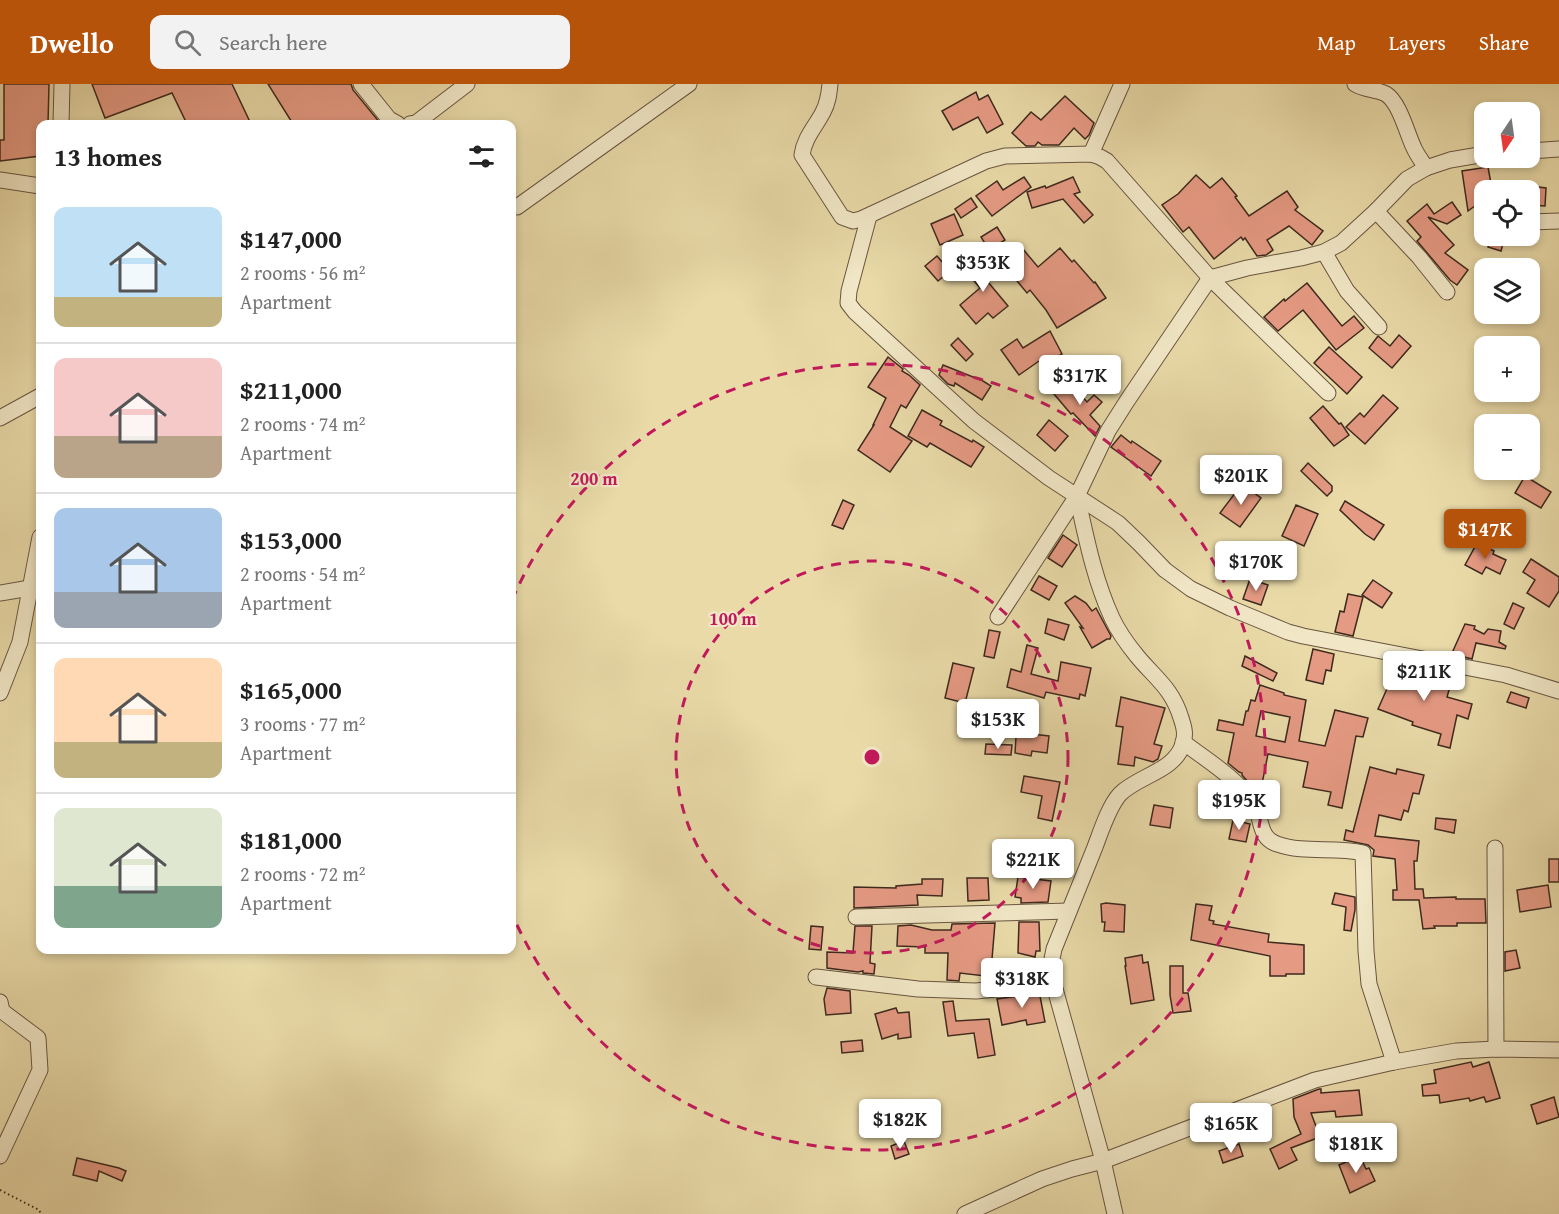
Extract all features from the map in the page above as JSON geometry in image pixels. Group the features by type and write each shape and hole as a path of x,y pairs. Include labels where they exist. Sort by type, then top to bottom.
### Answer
{"street":[{"path":"61,120 62,84"},
{"path":"361,84 391,120"},
{"path":"420,120 467,84"},
{"path":"517,207 689,84"},
{"path":"830,84 825,110 803,146 802,154 842,218 853,221 869,216 986,161 1005,156 1091,154 1100,157 1107,161 1210,278 1328,393"},
{"path":"1091,154 1122,84"},
{"path":"1355,84 1387,95 1401,116 1413,147 1426,168"},
{"path":"1540,150 1559,149"},
{"path":"998,617 1077,496 1113,424 1210,278 1324,252 1341,243 1407,179 1426,168 1450,160 1474,156"},
{"path":"0,180 36,185"},
{"path":"1376,211 1419,257 1447,292"},
{"path":"869,216 849,291 848,303 855,312 974,421 1049,478 1118,523 1165,570 1191,589 1230,608 1303,636 1506,675 1559,691"},
{"path":"1540,222 1559,221"},
{"path":"1324,252 1347,291 1379,327"},
{"path":"0,418 36,398"},
{"path":"1077,496 1090,559 1112,619 1137,656 1173,697 1185,731 1184,742 1179,754 1168,764 1130,786 1119,796 1101,832 1069,910 1054,948 1051,964 1052,978 1103,1161 1115,1214"},
{"path":"0,693 20,642 36,557"},
{"path":"0,593 30,588"},
{"path":"1184,742 1245,792 1255,806 1263,835 1268,839 1296,848 1348,849 1363,853 1369,984 1394,1062"},
{"path":"1496,848 1496,1049"},
{"path":"856,917 1069,910"},
{"path":"816,976 918,989 976,991 1016,987 1052,978"},
{"path":"0,1002 2,1011 38,1038 40,1070 0,1156"},
{"path":"965,1214 1042,1179 1103,1161 1316,1080 1394,1062 1456,1051 1559,1050"}],"path":[{"path":"0,1190 39,1210 41,1214"}],"building":[{"path":"4,84 49,84 48,120 36,120 36,156 0,161 0,140 4,140"},
{"path":"92,84 232,84 249,120 185,120 172,93 105,118"},
{"path":"268,84 351,84 353,90 378,120 290,120"},
{"path":"976,92 979,100 988,95 1003,124 987,133 978,117 953,130 942,111"},
{"path":"1065,96 1094,123 1085,139 1074,128 1059,145 1042,145 1038,142 1035,146 1026,146 1012,133 1031,112 1041,120"},
{"path":"1488,168 1490,180 1474,180 1474,207 1468,211 1462,171"},
{"path":"1196,175 1210,188 1222,178 1237,196 1235,197 1249,216 1287,191 1298,207 1295,210 1323,231 1312,245 1289,226 1267,240 1273,250 1266,255 1257,256 1245,238 1243,240 1241,237 1214,259 1189,227 1183,232 1162,205 1178,194"},
{"path":"1024,177 1031,187 992,216 976,196 997,181 1003,190"},
{"path":"1073,177 1080,192 1074,194 1093,215 1084,223 1063,199 1032,208 1027,192 1045,186 1046,188"},
{"path":"1540,187 1546,188 1545,206 1540,206"},
{"path":"971,198 977,207 961,218 955,209"},
{"path":"1452,202 1461,215 1447,224 1428,217 1454,245 1445,253 1468,270 1457,285 1450,280 1417,241 1421,237 1407,221 1427,204 1434,214"},
{"path":"954,214 963,235 940,245 931,224"},
{"path":"997,227 1005,240 989,250 981,237"},
{"path":"1488,246 1502,246 1501,251"},
{"path":"1022,248 1038,267 1060,248 1095,282 1106,298 1057,328 1030,290 1027,293 1003,264"},
{"path":"979,254 996,274 988,282 1008,306 993,318 988,313 976,324 960,305 980,288 965,270"},
{"path":"937,256 950,271 938,281 925,266"},
{"path":"1307,283 1342,326 1354,316 1364,328 1336,350 1303,310 1278,331 1264,317"},
{"path":"1050,331 1062,354 1045,364 1042,359 1019,375 1001,350 1017,339 1023,348"},
{"path":"1399,335 1411,346 1392,368 1369,348 1378,336 1390,346"},
{"path":"958,338 973,354 966,361 951,345"},
{"path":"1329,347 1362,377 1347,394 1314,363"},
{"path":"888,357 920,385 906,408 901,405 890,427 912,441 890,472 858,450 874,425 886,398 868,387"},
{"path":"943,365 991,386 982,400 955,383 954,386 948,384 939,375"},
{"path":"1070,382 1087,402 1094,395 1102,402 1090,415 1100,426 1095,436 1073,413 1071,414 1054,394"},
{"path":"1383,395 1398,408 1365,444 1346,427 1360,413 1364,417"},
{"path":"1323,406 1339,424 1341,423 1349,435 1334,446 1310,418"},
{"path":"922,410 942,421 940,425 984,447 971,467 930,443 927,447 908,436"},
{"path":"1049,420 1068,436 1055,451 1037,435"},
{"path":"1121,435 1161,461 1151,476 1111,447"},
{"path":"1308,463 1332,486 1332,491 1327,496 1301,471"},
{"path":"1523,480 1532,480 1551,492 1541,508 1515,493"},
{"path":"1242,484 1261,498 1240,527 1220,513"},
{"path":"843,500 854,505 843,529 832,525"},
{"path":"1345,501 1384,525 1374,540 1340,510"},
{"path":"1296,505 1318,514 1304,546 1282,536"},
{"path":"1063,535 1077,545 1062,567 1048,558"},
{"path":"1477,543 1506,560 1500,574 1486,567 1482,574 1465,565"},
{"path":"1531,559 1559,577 1559,591 1549,607 1527,593 1535,580 1523,572"},
{"path":"1039,576 1057,586 1049,600 1031,590"},
{"path":"1250,579 1268,585 1261,605 1243,599"},
{"path":"1373,580 1392,593 1382,608 1362,595"},
{"path":"1348,594 1363,597 1353,636 1335,632 1340,611 1344,612"},
{"path":"1075,596 1086,603 1092,611 1096,608 1111,636 1110,639 1092,648 1080,627 1083,628 1065,603"},
{"path":"1513,603 1524,608 1514,629 1504,624"},
{"path":"1048,619 1069,625 1064,640 1045,633"},
{"path":"1465,624 1475,626 1474,629 1484,634 1488,629 1501,631 1499,642 1506,646 1505,649 1476,643 1472,659 1452,653"},
{"path":"989,630 1000,632 994,658 984,656"},
{"path":"1027,645 1038,648 1031,674 1058,681 1061,662 1091,668 1085,696 1080,694 1079,699 1046,692 1044,698 1007,687 1011,669 1021,672"},
{"path":"1313,649 1334,654 1331,671 1326,670 1323,684 1306,680"},
{"path":"1245,656 1277,673 1273,681 1242,666"},
{"path":"953,663 974,668 965,703 945,698"},
{"path":"1398,664 1427,675 1427,673 1452,680 1447,697 1472,704 1468,719 1457,715 1450,748 1438,745 1441,734 1412,725 1413,722 1378,709"},
{"path":"1260,685 1284,693 1284,695 1306,700 1299,741 1325,746 1335,710 1368,718 1363,737 1356,736 1342,808 1328,805 1331,792 1303,787 1308,762 1268,754 1262,784 1248,782 1242,773 1228,763 1234,733 1217,730 1219,720 1243,725 1251,700 1255,701","holes":["1261,711 1290,717 1285,742 1256,736"]},
{"path":"1511,692 1529,698 1526,708 1507,702"},
{"path":"1121,697 1165,708 1154,744 1162,746 1158,759 1153,762 1135,757 1134,766 1118,764 1123,727 1116,726"},
{"path":"1023,733 1049,736 1047,753 1032,751 1031,756 1015,753 1016,737 1023,737"},
{"path":"986,744 1012,745 1011,755 985,754"},
{"path":"1370,767 1396,774 1397,769 1424,775 1419,794 1413,793 1408,812 1404,810 1401,820 1379,815 1375,836 1419,841 1417,861 1414,861 1415,889 1423,889 1424,898 1485,899 1486,923 1457,923 1457,926 1434,926 1435,928 1423,929 1419,900 1393,900 1393,890 1397,890 1395,859 1373,856 1374,850 1368,845 1344,840 1346,830 1353,832"},
{"path":"1024,776 1060,782 1052,821 1038,818 1042,796 1021,792"},
{"path":"1154,805 1173,808 1170,828 1150,825"},
{"path":"1436,818 1456,820 1454,833 1435,829"},
{"path":"1233,820 1250,824 1246,842 1229,839"},
{"path":"1549,859 1559,859 1559,882 1549,882"},
{"path":"1018,877 1051,881 1048,902 1021,903 1021,898 1015,897"},
{"path":"967,878 988,878 989,900 968,901"},
{"path":"922,879 943,879 942,896 917,895 918,905 854,908 854,887 896,888 896,886 922,884"},
{"path":"1548,885 1551,907 1520,912 1517,890"},
{"path":"1335,893 1355,897 1351,931 1344,930 1346,907 1332,904"},
{"path":"1101,904 1125,905 1124,932 1104,931 1105,922 1102,922"},
{"path":"1196,904 1212,906 1209,920 1214,921 1213,924 1269,934 1268,942 1304,945 1304,974 1270,976 1270,956 1191,940"},
{"path":"1019,922 1039,922 1040,951 1036,951 1035,957 1018,953"},
{"path":"995,923 991,971 986,971 985,976 960,973 959,981 947,980 948,953 925,953 925,947 897,946 898,926 911,925 932,930 951,930 952,924"},
{"path":"811,926 823,927 821,950 809,949"},
{"path":"855,926 872,926 870,963 875,964 874,974 827,968 827,952 853,953"},
{"path":"1516,950 1520,968 1505,971 1505,952"},
{"path":"1142,955 1143,963 1148,962 1154,1000 1131,1004 1125,958"},
{"path":"1170,966 1183,966 1183,993 1188,993 1191,1011 1173,1013 1170,995"},
{"path":"827,988 850,991 851,1013 826,1015 824,999"},
{"path":"1039,991 1045,1022 1027,1025 1026,1020 1002,1025 997,999"},
{"path":"953,1001 956,1021 989,1019 995,1055 978,1058 974,1033 948,1036 943,1002"},
{"path":"896,1008 898,1013 909,1012 911,1037 898,1039 898,1034 882,1039 875,1014"},
{"path":"862,1040 863,1051 842,1053 841,1042"},
{"path":"1471,1062 1473,1067 1489,1062 1500,1098 1486,1102 1484,1097 1470,1101 1469,1098 1440,1103 1439,1095 1423,1096 1422,1085 1436,1083 1434,1070"},
{"path":"1319,1089 1321,1093 1359,1090 1362,1115 1336,1117 1335,1111 1311,1113 1320,1137 1291,1148 1297,1160 1279,1169 1270,1149 1301,1134 1294,1117 1293,1099"},
{"path":"1554,1097 1559,1117 1537,1124 1531,1105"},
{"path":"904,1141 909,1154 895,1159 891,1146"},
{"path":"1239,1144 1243,1156 1223,1163 1219,1151"},
{"path":"1360,1156 1375,1181 1350,1193 1339,1165"},
{"path":"77,1158 126,1171 122,1181 99,1171 97,1181 73,1175"}]}
